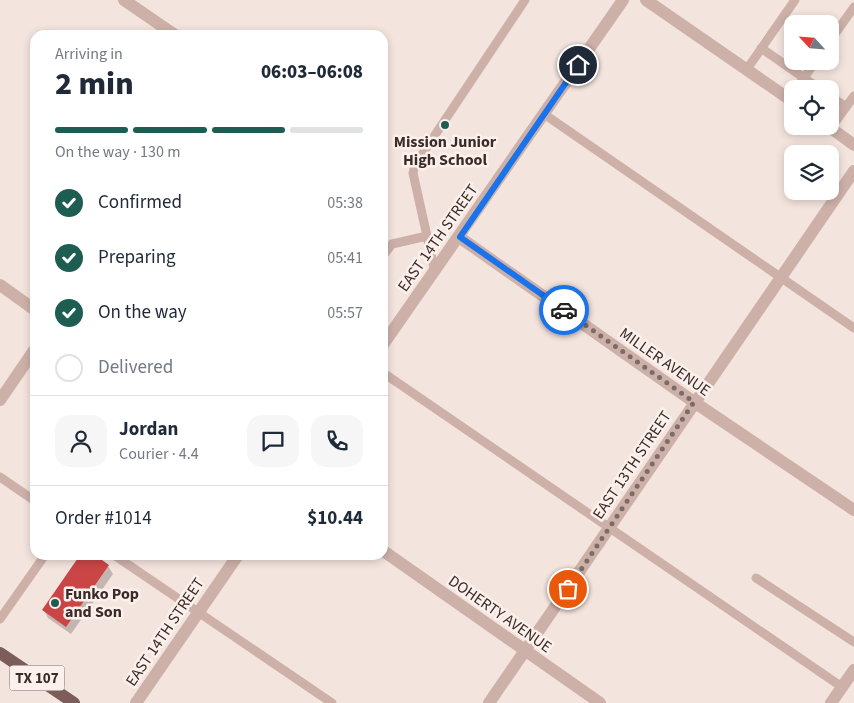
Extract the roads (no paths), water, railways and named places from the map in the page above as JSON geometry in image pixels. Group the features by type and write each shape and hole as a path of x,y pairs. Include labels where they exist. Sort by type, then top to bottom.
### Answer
{"main road":[{"name":"TX 107","path":"0,653 74,703"}],"street":[{"path":"124,0 169,30"},
{"name":"EAST 14TH STREET","path":"388,338 460,237 623,0"},
{"path":"646,0 747,69 784,91"},
{"path":"839,134 854,145"},
{"name":"EAST 13TH STREET","path":"488,703 525,652 694,402 854,171"},
{"name":"MILLER AVENUE","path":"460,237 694,402 854,510"},
{"path":"0,285 30,306"},
{"path":"0,400 30,356"},
{"name":"DOHERTY AVENUE","path":"388,554 600,703"},
{"name":"EAST 14TH STREET","path":"136,703 235,560"},
{"path":"832,703 854,670"}],"lane":[{"path":"435,272 413,173 415,165 526,0"},
{"path":"747,69 794,0"},
{"path":"839,28 854,7"},
{"path":"761,48 807,80"},
{"path":"804,78 810,70"},
{"path":"839,115 854,96"},
{"path":"839,102 846,107"},
{"path":"544,114 854,328"},
{"path":"388,249 392,244 427,236"},
{"path":"388,376 610,526 842,687"},
{"path":"0,477 30,498"},
{"path":"0,619 41,560"},
{"path":"121,560 332,703"},
{"path":"756,578 854,642"}],"place":[{"name":"Mission Junior High School","path":"445,125"},
{"name":"Funko Pop and Son","path":"55,603"}]}
